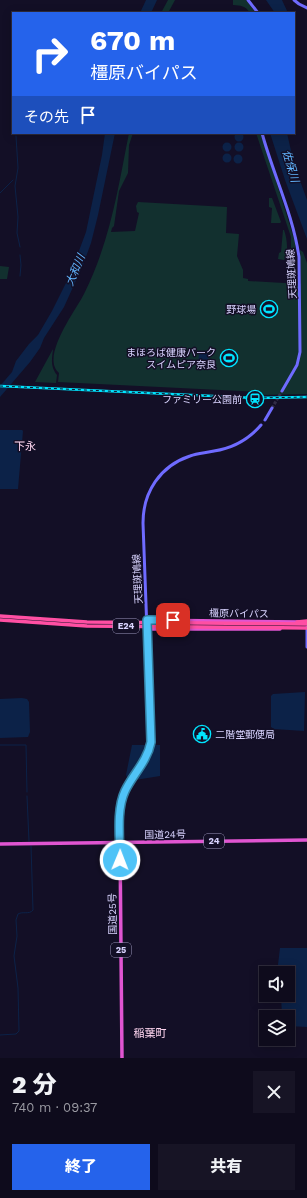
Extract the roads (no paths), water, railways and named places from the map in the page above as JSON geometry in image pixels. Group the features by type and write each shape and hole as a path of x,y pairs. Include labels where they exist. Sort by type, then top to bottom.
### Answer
{"highway":[{"name":"E24","path":"0,616 87,622 274,624 307,622"},
{"name":"E24","path":"0,620 87,626 307,629"},
{"name":"橿原バイパス","path":"147,620 307,622"},
{"name":"橿原バイパス","path":"147,629 307,629"},
{"name":"国道24号","path":"0,844 307,840"},
{"name":"国道25号","path":"120,842 122,1058"}],"main road":[{"path":"248,0 257,12"},
{"path":"294,0 307,8"},
{"name":"天理斑鳩線","path":"262,134 286,204 299,257 300,352 297,365 282,391"},
{"path":"266,420 272,408"},
{"name":"天理斑鳩線","path":"120,842 121,802 124,792 145,760 151,744 143,514 146,497 153,484 162,473 177,462 192,455 230,447 249,437 261,425"},
{"path":"307,622 307,647"}],"water":[{"path":"146,0 157,0 151,12 140,12"},
{"path":"266,0 282,0 288,12 274,12"},
{"name":"大和川","path":"105,134 115,134 98,215 91,243 83,265 64,307 44,338 40,348 0,397 0,386 12,372 16,361 38,335 70,275 86,232"},
{"path":"236,134 243,135 243,139 241,141 237,141 235,139"},
{"name":"佐保川","path":"270,134 287,134 294,164 307,200 307,239 285,180"},
{"path":"227,142 232,147 227,152 222,147"},
{"path":"239,142 244,147 239,152 234,147"},
{"path":"227,153 232,158 227,163 222,158"},
{"path":"238,154 243,159 238,164 233,159"},
{"path":"199,351 209,351 207,370 198,369"},
{"path":"0,430 23,431 18,489 0,489"},
{"path":"305,692 304,731 274,729 271,727 271,696 273,694"},
{"path":"0,699 27,699 29,702 30,732 28,737 0,738"},
{"path":"132,745 160,745 160,776 135,780 127,777 126,775"},
{"path":"280,948 307,948 307,1027 295,1026 295,1010 282,1010 281,1002 295,1002 295,966 278,966"}],"waterway":[{"path":"16,136 18,168 15,186 18,217 17,233 20,247"},
{"path":"0,193 13,180"},
{"path":"20,255 20,276"},
{"path":"0,745 26,745 27,792"},
{"path":"27,796 29,841"},
{"path":"0,1035 16,1034 19,1031 18,988 14,956 17,936 16,920 18,914 33,910 31,846"}],"tunnel":[{"path":"272,408 282,391"}],"railway":[{"path":"0,386 255,398 307,397"}],"place":[{"name":"野球場","path":"269,309"},
{"name":"まほろば健康パーク スイムピア奈良","path":"229,358"},
{"name":"ファミリー公園前","path":"255,399"},
{"name":"二階堂郵便局","path":"202,734"}],"district":[{"name":"下永","path":"25,446"},
{"name":"稲葉町","path":"150,1033"}]}
